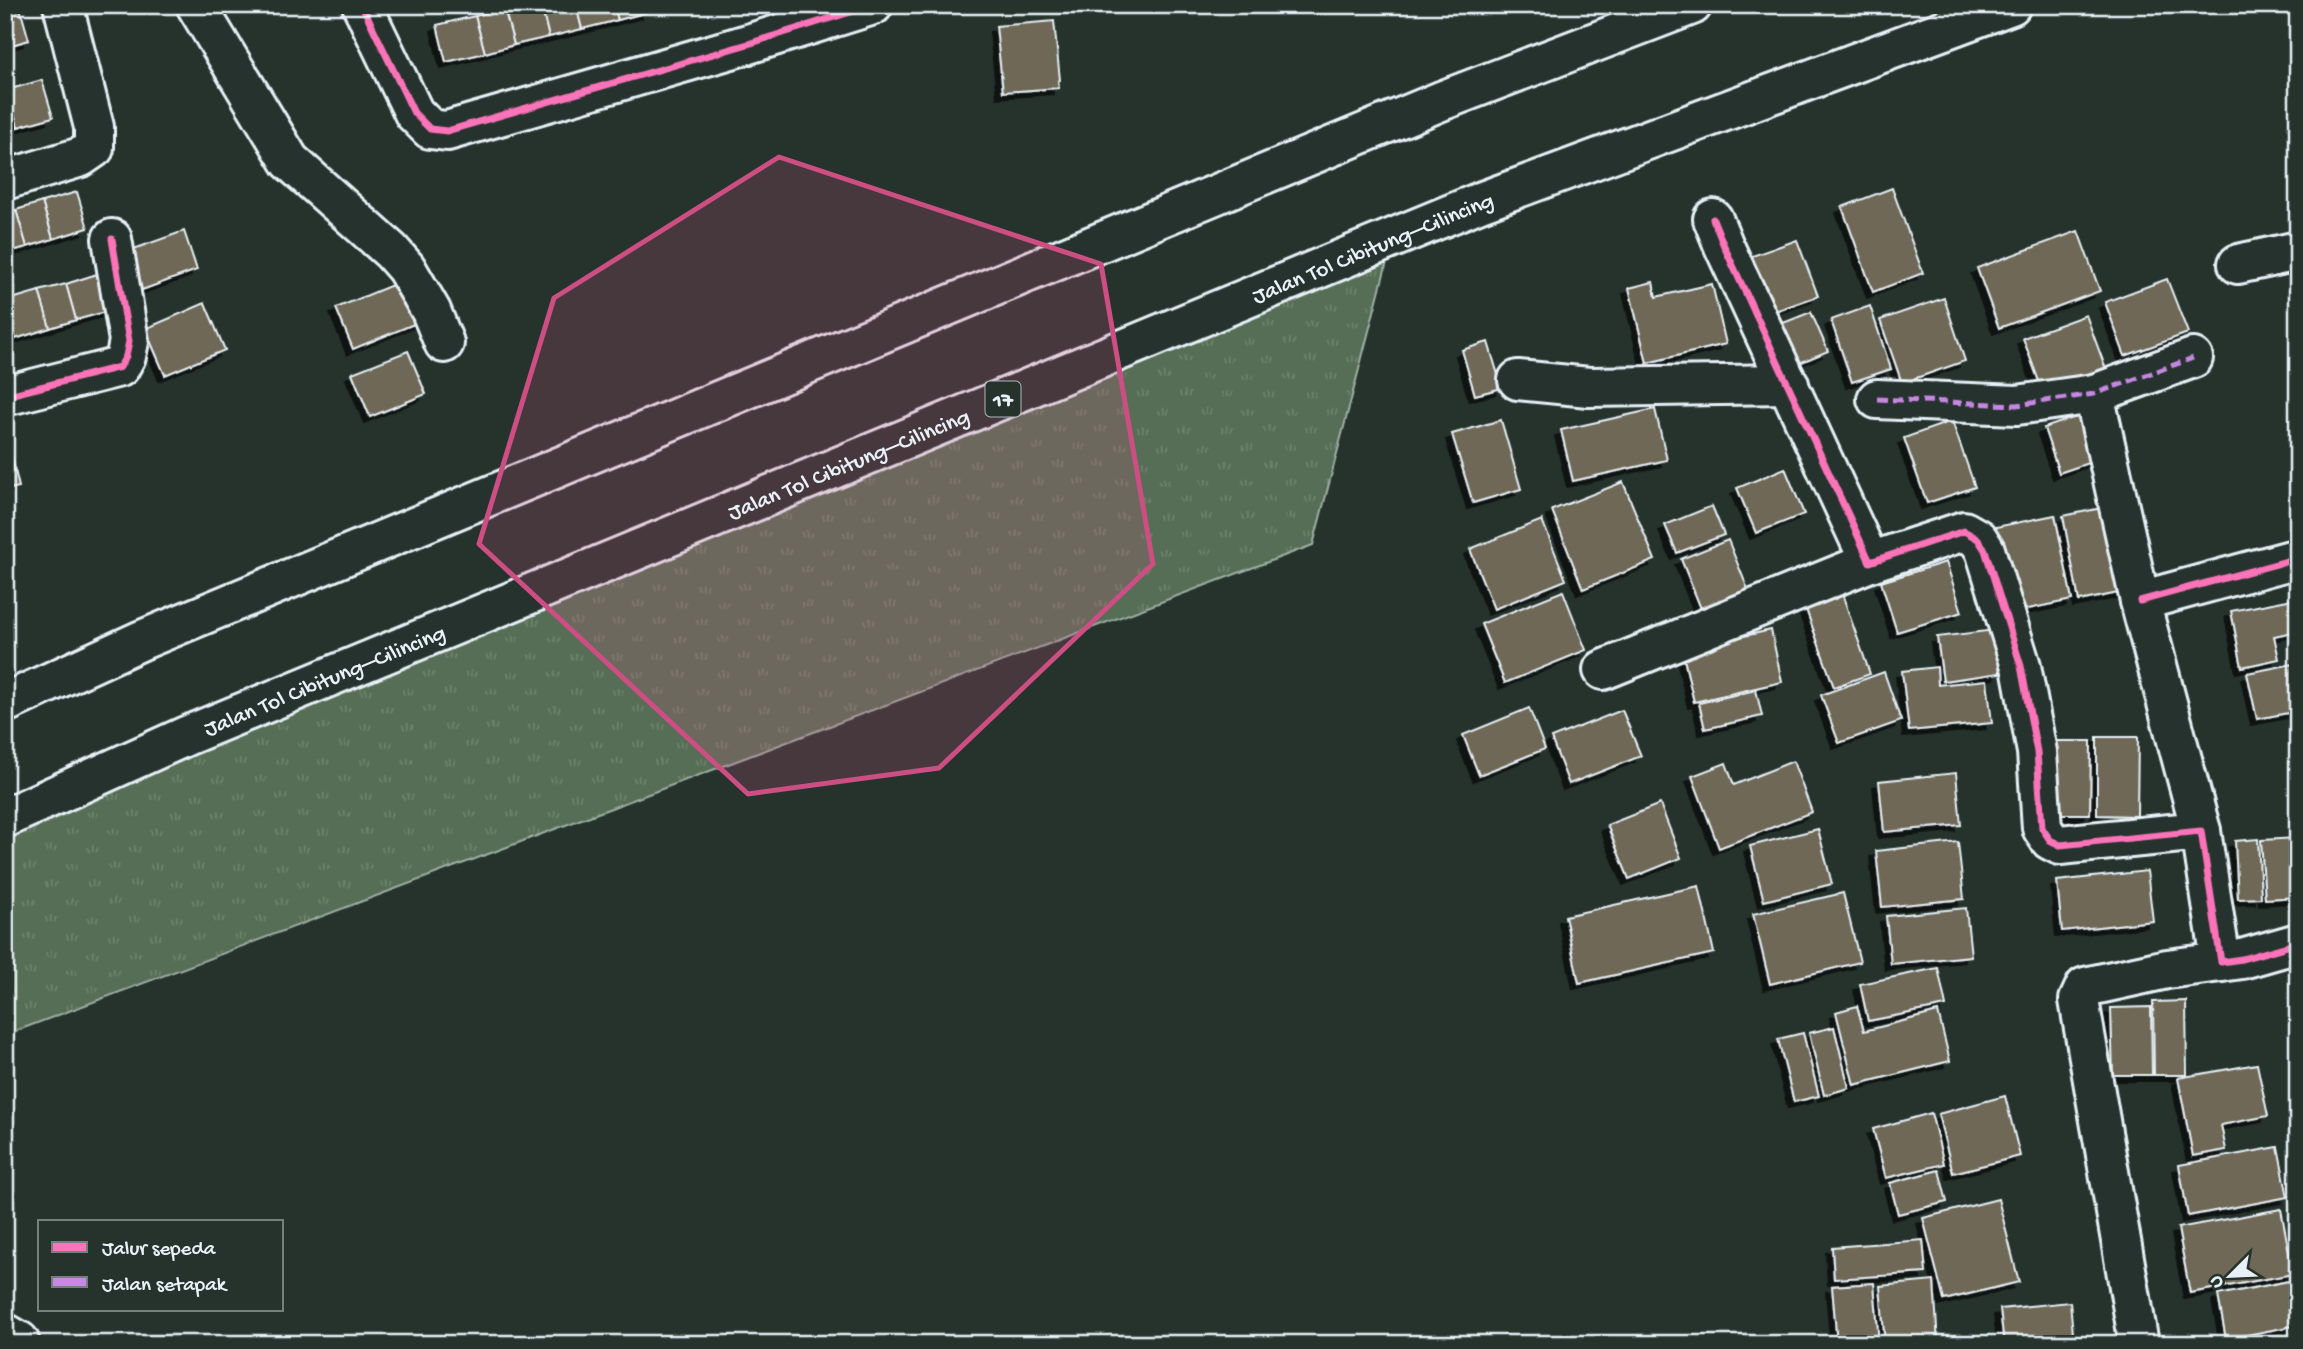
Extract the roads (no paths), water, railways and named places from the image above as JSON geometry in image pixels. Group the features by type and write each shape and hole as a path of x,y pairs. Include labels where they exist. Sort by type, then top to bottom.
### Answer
{"main road":[{"path":"5,180 81,157 94,148 94,127 63,5"},
{"path":"196,5 290,161 391,251 406,268 435,319 444,343"},
{"path":"362,5 414,113 430,129 447,131 873,5"},
{"path":"5,703 142,640 1402,117 1692,5"},
{"name":"Jalan Tol Cibitung–Cilincing","path":"5,818 186,736 1480,202 2011,5"},
{"path":"1713,219 1870,562"},
{"path":"5,397 120,367 127,356 130,341 111,239"},
{"path":"2238,264 2298,251"},
{"path":"1877,399 2017,405 2094,394 2193,358"},
{"path":"1518,380 1589,387 1789,384"},
{"path":"2094,394 2140,601 2201,831 2221,962"},
{"path":"1604,670 1870,562 1964,531 1978,539 1985,550 2021,666 2037,752 2042,828 2050,841 2060,845 2201,831"},
{"path":"2140,601 2298,558"},
{"path":"2139,1344 2080,1000 2085,987 2167,970 2242,959 2298,943"},
{"path":"5,1333 20,1344"}]}
